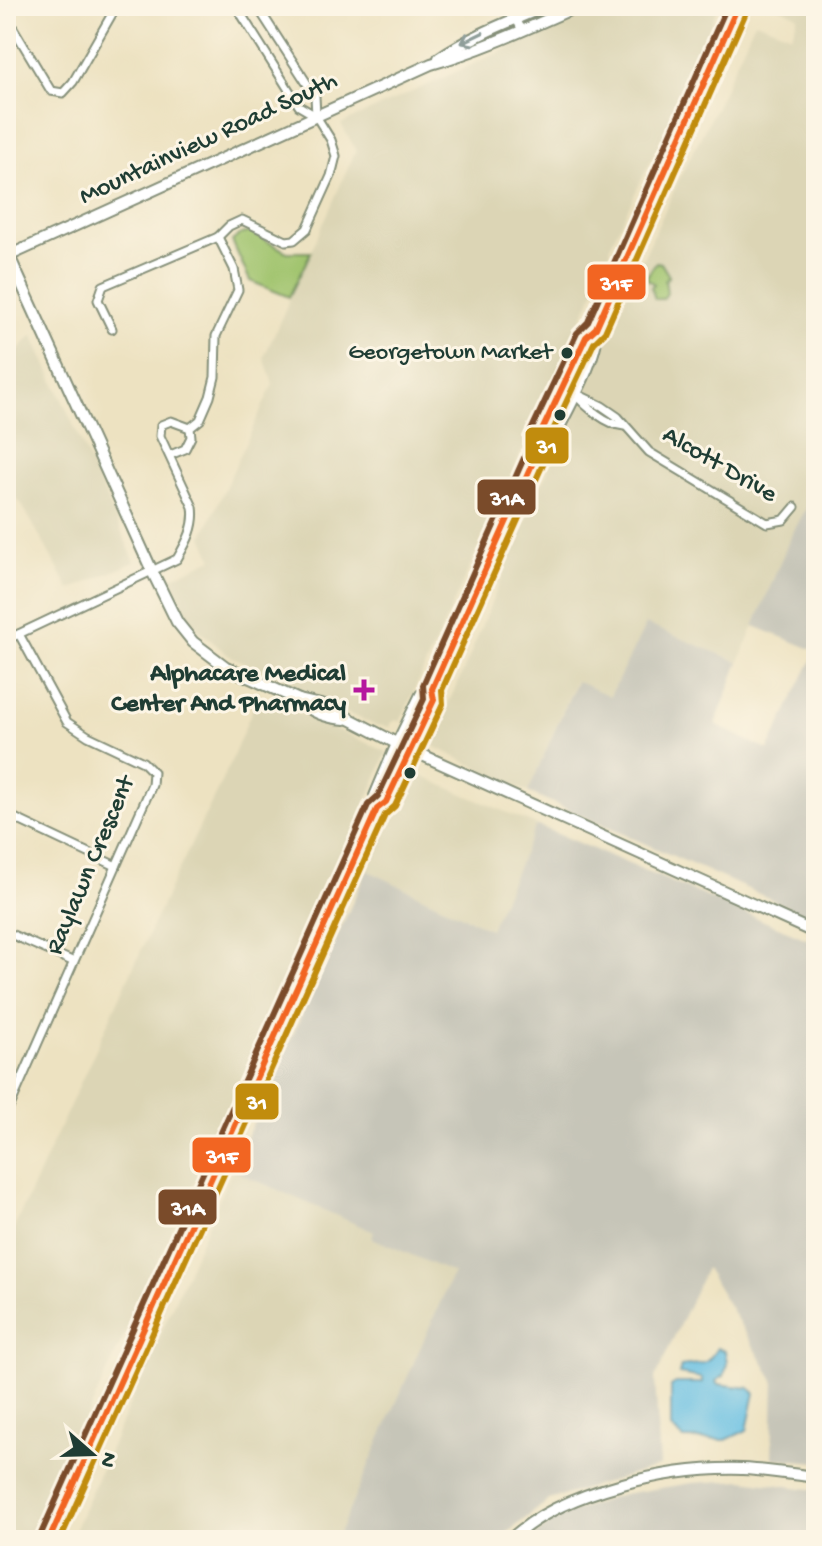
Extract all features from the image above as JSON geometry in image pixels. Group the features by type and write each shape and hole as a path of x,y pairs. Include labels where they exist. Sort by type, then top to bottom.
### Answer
{"main road":[{"path":"49,1540 377,809 386,802 434,700 432,689 538,451 549,446 568,390 597,343 596,328 738,6"},
{"path":"377,809 376,796 398,744 422,695 432,689"}],"street":[{"path":"6,16 51,91 63,93 73,82 112,14 112,6"},
{"path":"112,329 98,300 103,286 218,237 229,226 242,220 286,241 294,240 307,229 331,176 336,156 331,140 316,116 299,106 236,6"},
{"path":"257,6 315,96 316,116"},
{"path":"509,6 522,30"},
{"name":"Mountainview Road South","path":"431,64 459,44 546,6"},
{"name":"Mountainview Road South","path":"8,256 431,64 462,55 573,6"},
{"path":"6,38 16,32"},
{"path":"261,48 276,38"},
{"path":"190,428 200,420 210,397 215,377 216,336 238,290 234,269 218,237"},
{"path":"8,256 152,571 177,622 193,642 226,667 816,933"},
{"name":"Alcott Drive","path":"568,390 618,417 649,452 767,523 784,520 795,507"},
{"path":"6,640 177,559 187,543 195,519 193,507 160,436 161,425 171,421 190,428"},
{"path":"170,455 185,449 191,437 190,428"},
{"name":"Raylawn Crescent","path":"6,1115 152,785 153,772 143,762 88,736 67,722 19,634"},
{"path":"6,814 116,866"},
{"path":"6,932 72,961"},
{"path":"510,1540 554,1507 626,1483 702,1470 742,1469 816,1477"}],"shaded area":[{"path":"594,6 718,6 694,70 611,244 610,256 400,722 396,720 390,724 391,727 375,725 318,701 312,693 228,655 200,631 186,613 168,579 213,559 203,536 273,384 264,357 356,150 341,124 577,17"},
{"path":"776,6 816,6 816,490 790,538 739,662 646,624 610,697 575,681 528,792 429,744 574,410 755,21 792,35 798,16"},
{"path":"33,335 135,562 70,590 21,503 6,490 6,361"},
{"path":"816,490 816,651 754,626 790,538"},
{"path":"646,624 739,662 715,725 768,750 816,651 816,919 528,792 576,681 610,696"},
{"path":"258,695 387,752 343,860 30,1540 6,1540 6,1245 230,764"},
{"path":"414,773 536,825 491,929 367,870"},
{"path":"536,825 816,943 816,1462 772,1458 774,1380 706,1268 655,1378 660,1466 549,1500 498,1540 336,1540 453,1273 372,1238 374,1232 232,1170 367,870 490,929"},
{"path":"232,1170 375,1232 373,1238 453,1273 336,1540 70,1540"},
{"path":"743,1480 816,1490 816,1540 530,1540 558,1517 623,1494 692,1483"}],"green space":[{"path":"250,232 287,252 311,252 289,297 250,281 232,241"},
{"path":"656,262 661,263 669,276 665,280 667,293 663,299 655,299 651,287 654,284 647,276"}],"water":[{"path":"717,1348 725,1351 727,1363 724,1376 716,1381 717,1384 749,1388 755,1393 747,1430 726,1440 684,1439 671,1428 671,1386 676,1383 702,1383 702,1378 679,1374 681,1366 706,1362"}],"transit line":[{"name":"31A","path":"40,1536 368,805 378,796 424,699 423,685 528,449 528,437 577,333 588,322 727,6"},
{"name":"31F","path":"49,1540 377,809 386,802 434,700 432,689 538,451 537,441 586,337 596,328 738,6"},
{"name":"31","path":"60,1540 385,815 395,806 443,704 442,690 547,455 547,443 594,343 605,332 747,10"}],"place":[{"name":"Georgetown Market","path":"567,353"},
{"name":"Alphacare Medical Center And Pharmacy","path":"364,690"}]}
